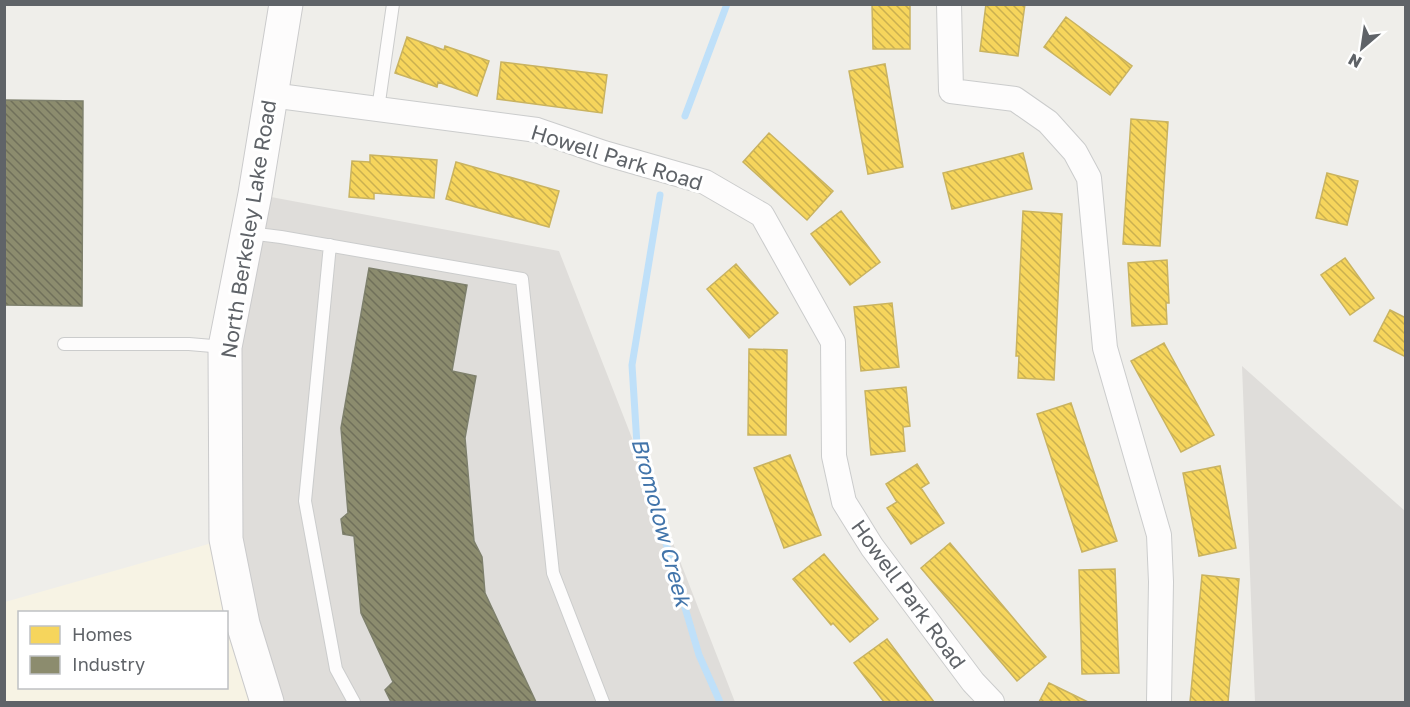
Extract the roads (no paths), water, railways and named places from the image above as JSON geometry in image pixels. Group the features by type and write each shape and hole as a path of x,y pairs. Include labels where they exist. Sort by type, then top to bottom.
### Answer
{"street":[{"name":"North Berkeley Lake Road","path":"267,702 243,624 226,539 225,347 286,4"},
{"path":"950,4 951,92 1015,99 1048,123 1076,152 1089,178 1105,348 1159,535 1161,582 1159,702"},
{"name":"Howell Park Road","path":"271,95 537,130 604,153 705,182 762,215 832,342 834,456 844,502 872,547 973,682 992,702"}],"lane":[{"path":"378,109 393,4"},
{"path":"247,233 330,245 522,279 553,573 603,702"},
{"path":"330,245 305,501 336,669 354,702"},
{"path":"64,344 189,344 225,347"}],"waterway":[{"name":"Bromolow Creek","path":"685,116 727,4"},
{"name":"Bromolow Creek","path":"660,195 632,365 637,445 699,655 720,702"}]}
